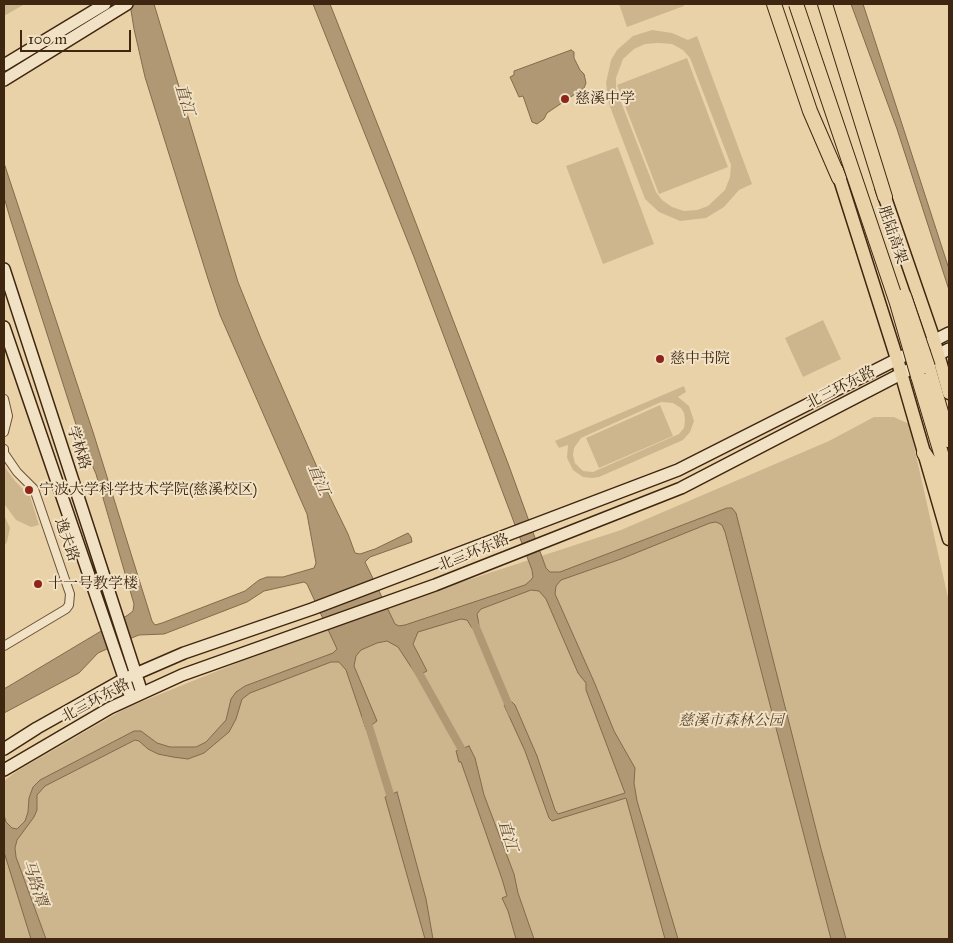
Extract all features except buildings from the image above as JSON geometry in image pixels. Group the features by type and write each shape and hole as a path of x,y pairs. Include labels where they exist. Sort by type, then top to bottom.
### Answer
{"highway":[{"path":"774,4 810,111 839,178"},
{"name":"胜陆高架","path":"796,4 898,304 949,480"},
{"name":"胜陆高架","path":"806,4 928,367 949,440"},
{"path":"825,4 885,197"},
{"path":"924,453 943,482 949,510"}],"main road":[{"path":"4,65 105,4"},
{"path":"4,80 127,4"},
{"path":"781,4 898,359 949,539"},
{"path":"818,4 934,340 944,352 949,393"},
{"name":"学林路","path":"4,269 142,693"},
{"name":"学林路","path":"4,327 131,698"},
{"name":"北三环东路","path":"4,749 45,723 124,679 184,653 312,609 678,470 949,333"},
{"name":"北三环东路","path":"5,769 82,723 182,675 435,585 681,488 944,352"}],"street":[{"path":"4,399 8,416 4,432"},
{"name":"逸夫路","path":"4,449 4,453 17,472 34,489 70,594 69,605 66,609 4,646"}],"green space":[{"path":"4,4 25,4 4,16"},
{"path":"619,4 683,4 684,6 627,27"},
{"path":"652,30 672,33 688,40 697,36 752,184 739,190 724,207 706,218 680,221 659,212 645,199 609,104 606,83 611,60 617,50 633,36","holes":["645,44 672,44 683,50 690,58 731,165 730,177 725,190 708,206 697,210 684,211 672,207 662,200 656,192 616,89 616,78 623,59 634,49"]},
{"path":"687,58 728,167 659,194 617,85"},
{"path":"618,147 654,244 603,264 566,166"},
{"path":"823,320 841,359 803,377 785,338"},
{"path":"684,386 686,392 678,397 689,406 694,421 690,432 683,440 599,477 583,477 573,470 567,458 568,445 559,448 555,441","holes":["661,402 673,403 681,408 684,413 684,428 679,434 593,472 583,471 575,463 574,448 581,438"]},
{"path":"660,405 673,436 599,468 586,438"},
{"name":"慈溪市森林公园","path":"874,417 894,417 909,424 949,602 949,939 4,939 4,781 17,771 126,708 242,661 440,589 621,530 829,441"},
{"path":"4,466 15,481 30,496 39,525 31,527 16,520 5,505"},
{"path":"4,515 10,528 7,542 4,546"}],"water":[{"path":"130,4 154,4 238,282 355,553 360,554 375,549 408,533 411,537 412,542 370,557 365,562 395,624 399,626 405,625 525,585 533,577 532,570 414,257 313,4 330,4 509,466 546,568 550,572 560,572 727,508 732,508 736,513 821,849 846,939 831,939 725,532 722,525 716,522 561,580 556,586 555,594 614,731 635,768 634,783 637,801 678,939 665,939 626,798 552,821 549,818 525,751 504,705 512,702 537,756 558,814 625,793 586,690 586,683 578,673 546,599 539,591 531,590 481,609 477,614 479,625 472,628 467,620 461,619 418,632 413,644 427,671 417,676 398,647 387,641 361,650 356,656 354,666 377,721 366,729 346,670 339,662 331,662 250,693 242,699 236,719 229,732 204,753 188,759 173,757 158,754 135,740 45,786 37,795 37,810 34,817 17,840 15,848 16,857 46,939 31,939 4,852 4,815 6,822 12,828 17,829 25,821 33,787 40,780 134,731 141,731 157,743 170,747 196,747 206,742 226,720 231,699 236,692 245,686 333,653 337,649 307,584 304,582 264,591 247,602 164,634 134,637 98,653 79,673 4,713 4,689 128,615 133,611 134,604 96,474 80,437 10,218 4,197 4,163 93,432 152,621 155,625 245,591 259,580 267,577 283,577 314,568 316,563 307,514 220,315 208,279 145,77"},
{"path":"851,4 863,4 949,269 949,290 897,129"},
{"path":"571,50 574,52 574,58 584,74 586,83 584,88 547,113 544,119 537,124 532,122 523,96 519,97 510,77 514,75 514,71"},
{"path":"469,746 475,758 484,795 514,874 518,893 534,939 516,939 502,898 507,896 502,879 456,751"},
{"path":"397,792 426,899 433,939 425,939 385,797"}],"waterway":[{"path":"472,618 512,713"},
{"name":"直江","path":"415,666 466,757"},
{"path":"366,717 393,804"}],"place":[{"name":"慈溪中学","path":"565,99"},
{"name":"慈中书院","path":"660,359"},
{"name":"宁波大学科学技术学院(慈溪校区)","path":"29,490"},
{"name":"十一号教学楼","path":"38,584"}],"water label":[{"name":"马路潭","path":"34,883"}]}
